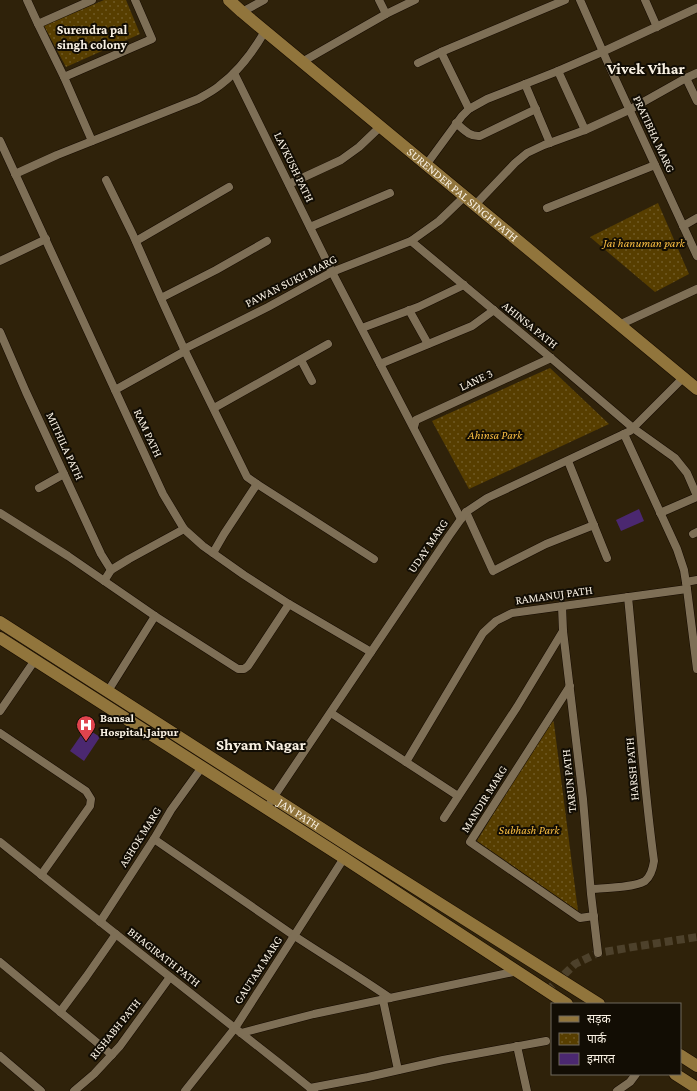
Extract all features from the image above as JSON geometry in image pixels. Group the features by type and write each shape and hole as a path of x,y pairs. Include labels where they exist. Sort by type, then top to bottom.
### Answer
{"street":[{"path":"27,0 64,77 92,141"},
{"path":"38,24 92,0"},
{"path":"64,77 152,39 135,0"},
{"name":"SURENDER PAL SINGH PATH","path":"229,0 464,197 697,389"},
{"path":"242,12 264,0"},
{"path":"379,0 386,14"},
{"path":"302,62 386,14 415,0"},
{"path":"418,62 565,0"},
{"name":"PRATIBHA MARG","path":"580,0 602,52 697,256"},
{"path":"645,0 657,27"},
{"path":"426,165 456,123 469,109 487,99 602,52 697,8"},
{"path":"16,174 57,155 198,99 219,86 234,73 254,49 265,31"},
{"path":"441,52 469,109"},
{"path":"558,71 585,130"},
{"name":"LAVKUSH PATH","path":"234,73 332,272 380,364 493,571 546,544 594,525"},
{"path":"475,205 514,163 528,153 629,110 697,73"},
{"path":"686,78 697,101"},
{"path":"525,84 550,143"},
{"path":"456,123 468,134 480,136 536,109"},
{"path":"289,184 341,160 359,147 380,127"},
{"name":"RAM PATH","path":"0,141 163,494 184,529 202,546 244,575 289,604 371,652"},
{"path":"546,208 655,165"},
{"path":"106,180 136,240 185,350 247,477 374,559"},
{"path":"136,240 229,187"},
{"path":"310,227 390,193"},
{"name":"PAWAN SUKH MARG","path":"115,390 185,350 332,272 411,241 439,221 464,197"},
{"path":"683,226 697,218"},
{"path":"0,261 46,239"},
{"path":"161,298 216,270 267,241"},
{"name":"AHINSA PATH","path":"411,241 552,358 633,428 675,458 687,473 697,497"},
{"path":"362,328 409,310 464,285"},
{"path":"619,325 697,289"},
{"path":"409,310 428,344"},
{"path":"380,364 472,326 494,310"},
{"name":"MITHILA PATH","path":"0,332 101,554 111,570"},
{"path":"214,408 328,344"},
{"name":"LANE 3","path":"414,427 416,420 552,358"},
{"path":"301,360 312,381"},
{"name":"UDAY MARG","path":"266,808 463,516 487,498 630,431 683,378"},
{"path":"624,434 677,549 684,570 697,669"},
{"path":"568,461 607,558"},
{"path":"39,488 64,474"},
{"path":"213,553 257,484"},
{"path":"660,513 697,497"},
{"path":"0,513 68,556 155,616 238,669 244,669 248,666 289,604"},
{"path":"104,581 111,570 184,529"},
{"name":"RAMANUJ PATH","path":"406,762 484,633 496,621 512,612 628,597 687,586 697,580"},
{"name":"HARSH PATH","path":"591,889 635,884 645,880 652,871 654,861 645,784 628,597"},
{"name":"TARUN PATH","path":"562,606 563,631 583,799 598,953"},
{"path":"108,691 155,616"},
{"name":"JAN PATH","path":"0,622 597,1003"},
{"path":"444,818 563,631"},
{"name":"JAN PATH","path":"0,638 344,858 566,1003"},
{"path":"0,711 36,660"},
{"name":"MANDIR MARG","path":"570,686 470,842 580,918 594,916"},
{"path":"330,713 458,796"},
{"path":"0,732 86,791 91,799 90,806 41,875"},
{"name":"ASHOK MARG","path":"100,922 171,810 202,767"},
{"path":"154,839 294,936 362,979 387,999 398,1070"},
{"name":"BHAGIRATH PATH","path":"1,843 312,1089"},
{"name":"GAUTAM MARG","path":"185,1091 238,1031 294,936 344,858"},
{"path":"60,1012 116,934"},
{"path":"0,962 112,1055"},
{"path":"238,1031 518,971"},
{"name":"RISHABH PATH","path":"74,1091 94,1074 120,1046 170,977"},
{"path":"312,1089 443,1060 546,1041"},
{"path":"517,1046 527,1091"},
{"path":"0,1056 41,1091"},
{"path":"681,1056 697,1066"},
{"path":"617,1091 625,1088 635,1075"},
{"path":"677,1075 697,1088"}],"green space":[{"path":"104,0 126,0 140,34 66,67 44,26"},
{"name":"Jai hanuman park","path":"658,203 689,274 655,292 590,237"},
{"name":"Ahinsa Park","path":"550,368 609,424 469,489 432,421"},
{"name":"Subhash Park","path":"552,716 554,724 578,911 477,841"}],"building":[{"path":"639,509 644,521 621,531 616,520"},
{"path":"86,728 100,737 84,761 70,751"}],"tunnel":[{"path":"547,991 575,964 598,953 697,937"}],"place":[{"name":"Bansal Hospital,Jaipur","path":"86,742"}],"district":[{"name":"Surendra pal singh colony","path":"92,36"},
{"name":"Vivek Vihar","path":"646,68"},
{"name":"Shyam Nagar","path":"261,744"}]}
